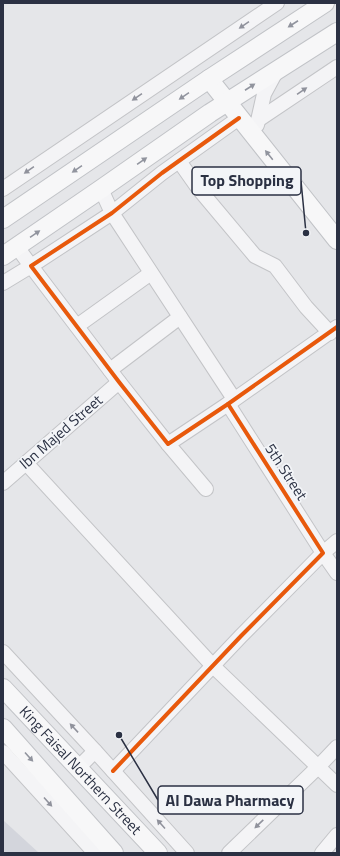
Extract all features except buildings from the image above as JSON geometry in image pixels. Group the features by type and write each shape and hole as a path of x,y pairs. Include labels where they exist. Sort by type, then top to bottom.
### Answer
{"main road":[{"path":"3,219 209,79 326,3"},
{"path":"10,252 226,102 337,32"},
{"path":"209,79 239,118 256,128 337,240"},
{"name":"King Faisal Northern Street","path":"3,688 158,853"},
{"name":"King Faisal Northern Street","path":"3,728 114,853"}],"street":[{"path":"3,189 277,3"},
{"path":"256,128 337,67"},
{"path":"256,128 264,94 277,70"},
{"path":"3,283 112,213 239,118"},
{"path":"168,444 231,402 333,330 306,307 275,266 255,256 198,188 179,162"},
{"name":"5th Street","path":"101,189 112,213 180,317 323,553 337,573"},
{"path":"10,252 31,266 119,382 206,490"},
{"path":"77,326 151,273"},
{"path":"110,370 180,317"},
{"name":"Ibn Majed Street","path":"3,483 119,382"},
{"path":"26,463 213,666 337,785"},
{"path":"113,771 323,553 337,541"},
{"path":"3,652 187,853"},
{"path":"229,853 337,747"},
{"path":"78,768 95,751"},
{"path":"3,752 95,853"},
{"path":"322,853 337,836"}],"shaded area":[{"path":"3,820 39,853 3,853"}],"cycle path":[{"path":"239,118 162,173 112,213 31,266 168,444 228,404 337,327"},
{"path":"113,771 241,636 323,553 228,404"}],"place":[{"name":"Top Shopping","path":"306,233"},
{"name":"Al Dawa Pharmacy","path":"119,735"}]}
